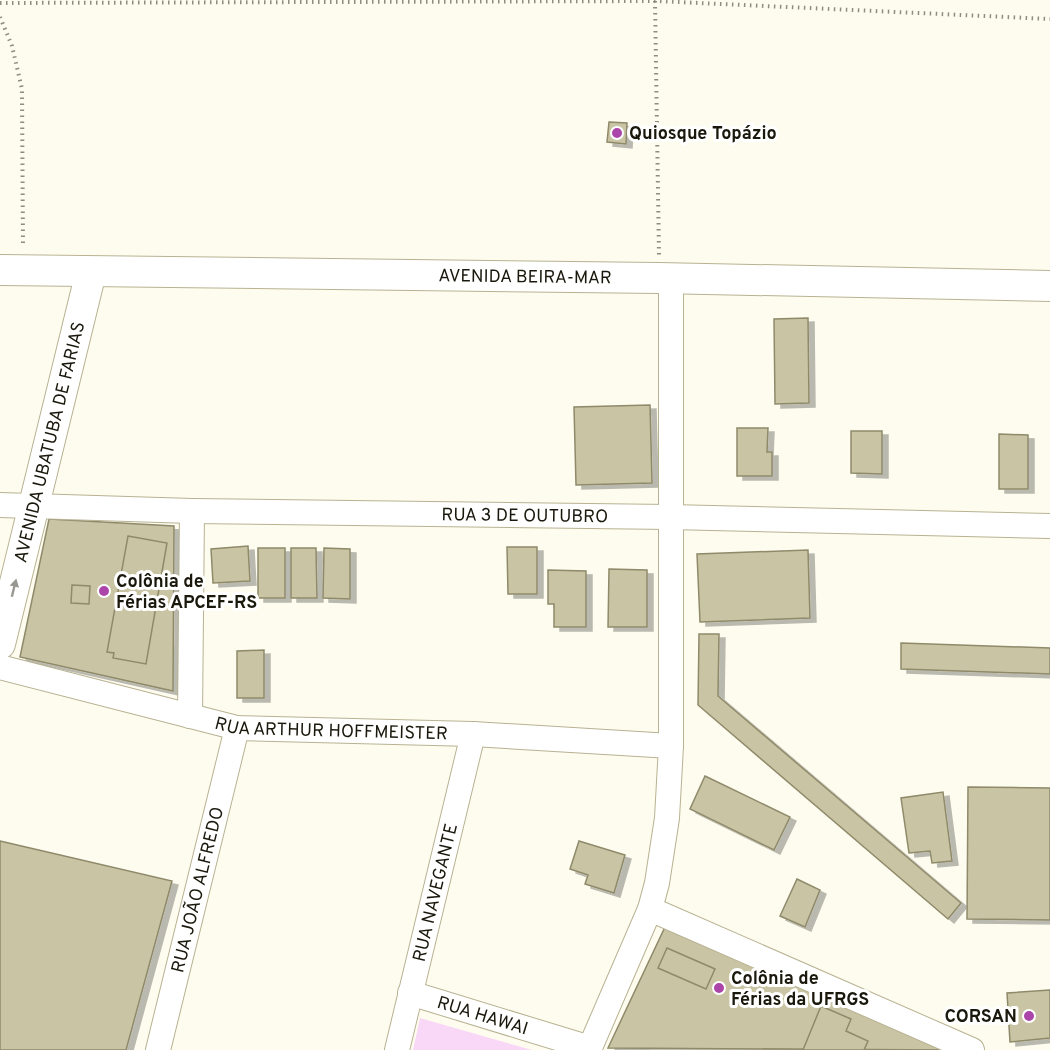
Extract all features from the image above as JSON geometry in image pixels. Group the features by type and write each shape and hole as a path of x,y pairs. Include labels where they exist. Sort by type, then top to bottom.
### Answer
{"main road":[{"name":"AVENIDA BEIRA-MAR","path":"11,271 665,278 1050,286"},
{"name":"AVENIDA UBATUBA DE FARIAS","path":"0,644 91,272"}],"street":[{"path":"590,1049 650,909 657,883 667,818 671,746 670,517 665,278"},
{"name":"RUA 3 DE OUTUBRO","path":"0,505 34,504 192,511 670,517 1050,526"},
{"path":"190,716 192,511"},
{"name":"RUA ARTHUR HOFFMEISTER","path":"0,667 237,728 472,734 671,746"},
{"name":"RUA JOÃO ALFREDO","path":"158,1050 237,728"},
{"name":"RUA NAVEGANTE","path":"397,1050 472,734"},
{"path":"650,909 972,1050"},
{"name":"RUA HAWAI","path":"410,993 590,1049"}],"path":[{"path":"655,0 665,278"},
{"path":"0,3 655,0 1050,19"},
{"path":"0,17 12,46 22,89 11,271"}],"shaded area":[{"path":"420,1018 532,1050 413,1050"}],"building":[{"name":"Quiosque Topázio","path":"609,122 627,123 626,144 607,142"},
{"path":"808,318 809,403 775,404 774,319"},
{"path":"650,405 652,483 576,485 574,407"},
{"path":"737,428 768,428 767,452 772,452 772,476 737,476"},
{"path":"851,431 882,431 882,474 851,473"},
{"path":"999,434 1028,435 1028,489 999,489"},
{"name":"Colônia de Férias APCEF-RS","path":"49,519 174,526 173,691 20,657"},
{"path":"128,536 167,543 146,664 113,658 114,653 107,652"},
{"path":"248,546 250,581 213,583 211,549"},
{"path":"507,547 537,547 537,594 508,594"},
{"path":"258,548 285,548 285,598 258,598"},
{"path":"291,548 316,548 317,598 291,598"},
{"path":"324,548 350,549 350,599 323,598"},
{"path":"808,550 810,618 700,622 697,554"},
{"path":"609,569 647,570 647,627 608,627"},
{"path":"548,570 586,571 586,627 554,627 554,604 548,604"},
{"path":"72,585 90,586 89,604 71,603"},
{"path":"699,634 719,634 718,696 961,903 948,919 698,705"},
{"path":"901,643 1050,648 1050,674 901,669"},
{"path":"264,650 264,698 237,698 237,651"},
{"path":"705,776 790,817 774,850 690,809"},
{"path":"968,787 1050,788 1050,920 967,919"},
{"path":"943,792 952,861 932,863 930,851 909,853 901,798"},
{"path":"0,841 172,881 126,1050 0,1050"},
{"path":"579,841 625,855 614,893 585,884 588,875 570,869"},
{"path":"797,879 820,890 805,927 780,916"},
{"name":"Colônia de Férias da UFRGS","path":"665,927 944,1050 608,1048"},
{"path":"667,948 715,969 706,989 658,968"},
{"name":"CORSAN","path":"1050,990 1050,1038 1010,1042 1007,993"},
{"path":"821,1006 851,1019 846,1031 868,1041 864,1050 803,1050"}],"place":[{"name":"Quiosque Topázio","path":"617,133"},
{"name":"Colônia de Férias APCEF-RS","path":"104,591"},
{"name":"Colônia de Férias da UFRGS","path":"719,988"},
{"name":"CORSAN","path":"1029,1016"}]}
